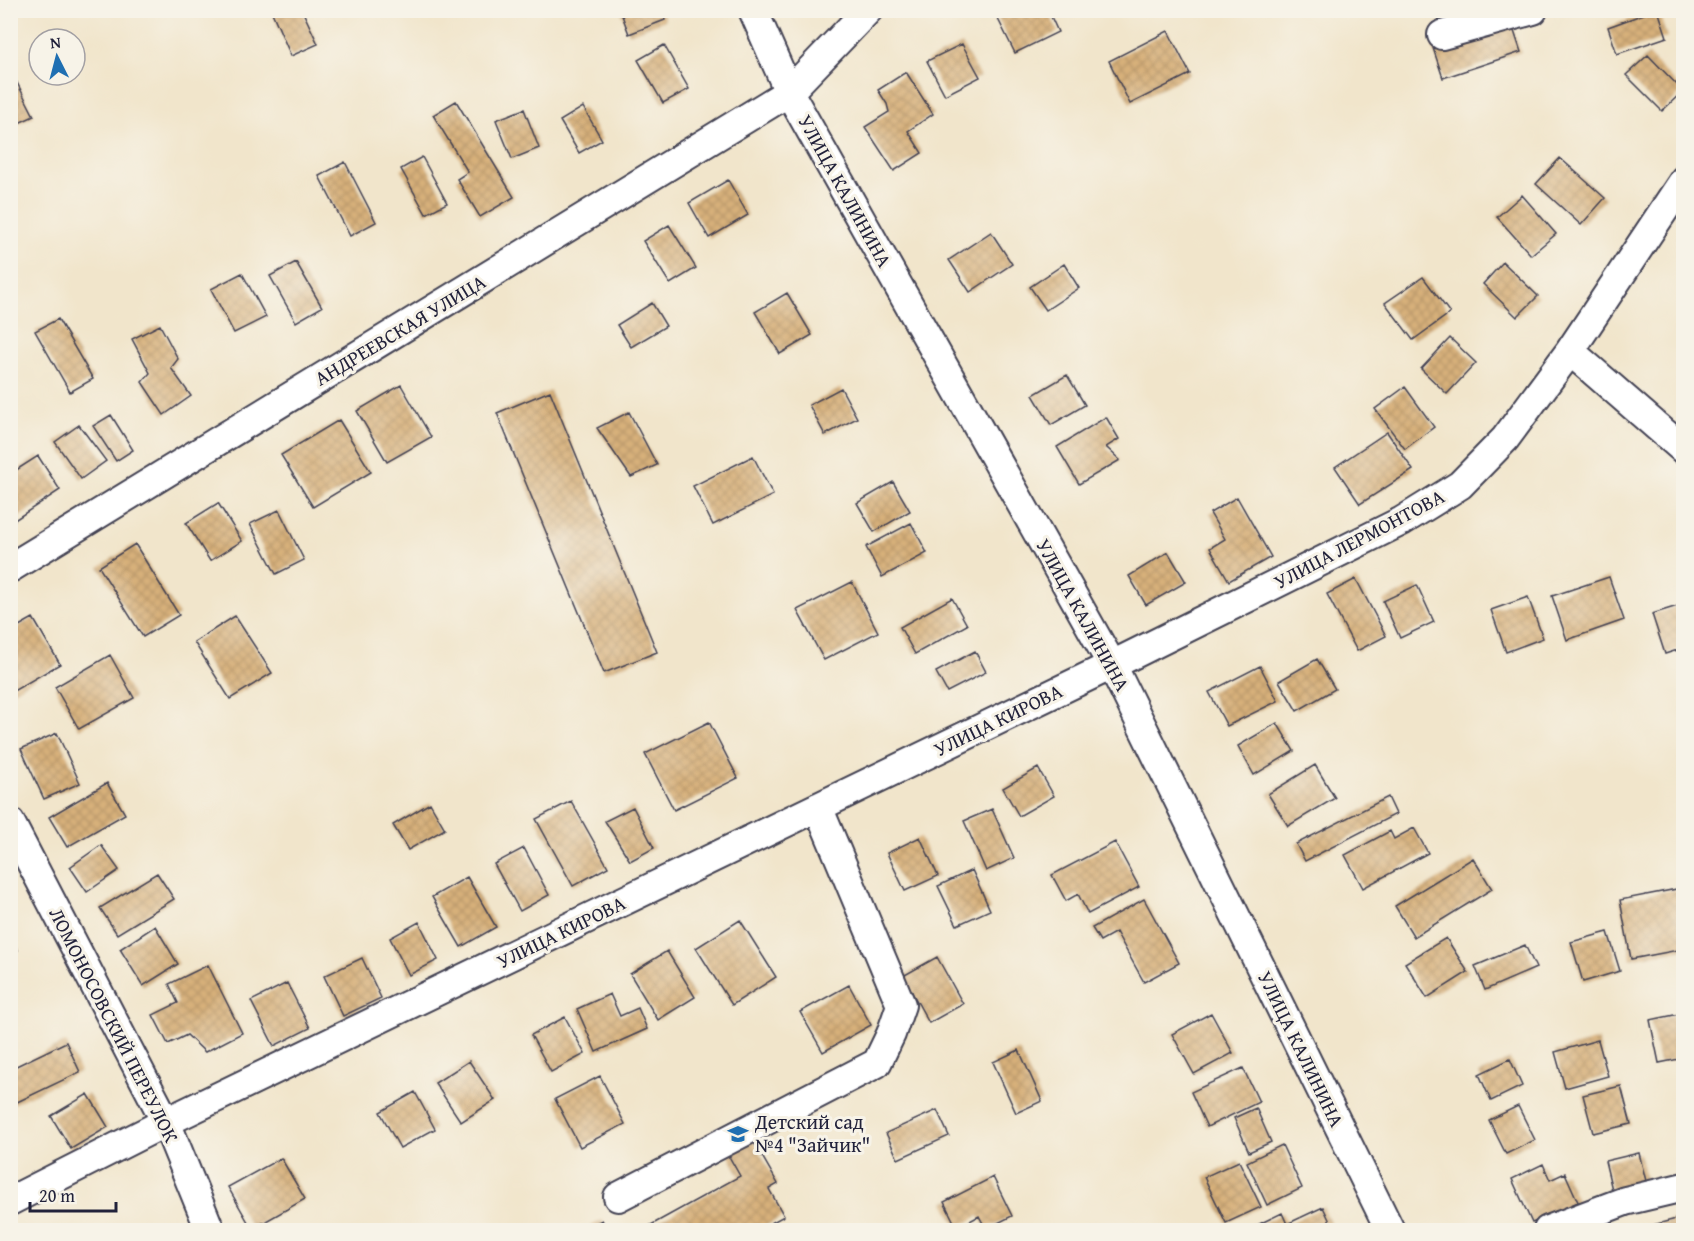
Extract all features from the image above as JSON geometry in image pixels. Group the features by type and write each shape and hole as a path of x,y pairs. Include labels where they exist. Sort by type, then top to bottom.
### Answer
{"street":[{"name":"УЛИЦА КАЛИНИНА","path":"753,10 789,92 1112,665 1390,1230"},
{"name":"АНДРЕЕВСКАЯ УЛИЦА","path":"10,568 789,92 868,10"},
{"path":"1442,35 1533,10"},
{"name":"УЛИЦА ЛЕРМОНТОВА","path":"1112,665 1402,521 1460,485 1505,439 1570,351 1683,180"},
{"path":"1570,351 1683,450"},
{"name":"УЛИЦА КИРОВА","path":"10,1201 166,1122 1112,665"},
{"path":"618,1197 877,1063 891,1034 901,1005 818,807"},
{"name":"ЛОМОНОСОВСКИЙ ПЕРЕУЛОК","path":"10,822 166,1122 210,1230"},
{"path":"1548,1230 1625,1202 1683,1186"}],"building":[{"path":"271,10 302,10 318,44 291,56"},
{"path":"620,10 662,10 665,20 629,34"},
{"path":"1048,10 1058,32 1015,53 994,11"},
{"path":"1658,10 1667,37 1617,54 1608,27"},
{"path":"1511,22 1521,52 1443,78 1433,48"},
{"path":"1168,31 1190,74 1130,104 1109,61"},
{"path":"962,44 980,77 945,95 927,61"},
{"path":"664,45 689,89 663,103 638,60"},
{"path":"1648,55 1683,91 1662,111 1626,75"},
{"path":"10,69 34,116 10,127"},
{"path":"906,72 933,114 908,131 922,153 894,171 865,127 889,112 878,90"},
{"path":"456,101 514,197 480,217 457,179 468,172 433,115"},
{"path":"583,107 602,140 579,153 560,121"},
{"path":"524,109 539,148 512,159 496,120"},
{"path":"422,157 447,203 426,214 401,169"},
{"path":"1560,158 1605,198 1581,225 1536,184"},
{"path":"345,162 376,222 350,236 319,176"},
{"path":"728,180 748,215 709,238 689,203"},
{"path":"1522,195 1556,234 1531,255 1497,217"},
{"path":"669,225 696,268 670,284 643,241"},
{"path":"991,232 1012,264 970,292 949,260"},
{"path":"296,262 322,307 296,322 270,276"},
{"path":"1503,262 1538,296 1517,317 1483,284"},
{"path":"1064,264 1079,288 1046,310 1030,287"},
{"path":"242,273 266,317 234,333 211,289"},
{"path":"1423,277 1450,313 1413,340 1385,303"},
{"path":"787,293 812,335 780,354 755,312"},
{"path":"652,303 666,326 631,347 617,325"},
{"path":"58,319 93,379 70,392 35,331"},
{"path":"160,325 178,359 171,368 191,396 164,415 142,382 150,373 132,339"},
{"path":"1450,338 1476,363 1447,394 1421,369"},
{"path":"1067,375 1085,405 1051,425 1033,395"},
{"path":"401,385 431,437 387,462 357,411"},
{"path":"1405,387 1434,427 1405,449 1375,409"},
{"path":"841,388 857,418 825,435 809,405"},
{"path":"550,391 657,652 604,673 497,413"},
{"path":"629,412 657,465 631,477 597,428"},
{"path":"111,415 133,450 116,461 93,426"},
{"path":"1106,417 1119,439 1106,447 1120,460 1079,484 1057,447"},
{"path":"339,420 371,472 313,507 281,455"},
{"path":"79,425 106,461 81,479 55,442"},
{"path":"1387,432 1413,470 1360,504 1335,467"},
{"path":"38,456 60,490 10,523 10,474"},
{"path":"753,456 773,495 713,525 693,486"},
{"path":"893,482 910,511 874,532 857,503"},
{"path":"1237,497 1271,557 1229,581 1210,548 1225,539 1210,513"},
{"path":"218,503 242,541 210,561 186,523"},
{"path":"279,510 304,560 276,574 250,524"},
{"path":"911,523 927,553 882,577 866,547"},
{"path":"135,544 179,615 143,637 99,567"},
{"path":"1168,552 1186,582 1146,605 1129,576"},
{"path":"1609,577 1624,620 1567,640 1552,596"},
{"path":"1356,579 1386,636 1357,651 1327,594"},
{"path":"852,582 878,632 824,660 797,610"},
{"path":"1417,585 1434,622 1400,638 1383,601"},
{"path":"1528,597 1543,638 1506,652 1491,610"},
{"path":"952,598 967,625 915,654 900,627"},
{"path":"1684,604 1684,648 1665,654 1652,614"},
{"path":"235,616 272,673 230,699 194,642"},
{"path":"33,618 60,664 10,693 10,631"},
{"path":"975,651 986,672 947,692 936,672"},
{"path":"110,655 134,698 79,729 55,687"},
{"path":"1317,659 1335,689 1297,711 1279,681"},
{"path":"1260,666 1278,701 1227,726 1209,692"},
{"path":"709,722 738,778 674,810 645,754"},
{"path":"1277,723 1294,751 1254,775 1238,746"},
{"path":"57,733 80,783 44,799 21,749"},
{"path":"1315,765 1335,798 1288,826 1268,794"},
{"path":"1038,768 1054,796 1019,816 1003,788"},
{"path":"107,783 125,814 67,847 49,817"},
{"path":"1388,797 1396,814 1305,861 1296,844"},
{"path":"571,801 608,867 573,886 536,819"},
{"path":"430,803 445,829 408,850 393,825"},
{"path":"633,807 654,848 630,861 605,821"},
{"path":"992,809 1014,858 986,871 964,821"},
{"path":"1414,828 1428,853 1363,888 1345,855 1390,831 1394,839"},
{"path":"920,837 938,876 905,891 887,853"},
{"path":"1115,842 1139,887 1088,914 1078,894 1066,901 1052,875"},
{"path":"101,845 119,870 87,892 70,867"},
{"path":"524,848 549,895 520,911 494,864"},
{"path":"1473,858 1492,889 1414,937 1395,906"},
{"path":"972,870 990,910 957,925 938,886"},
{"path":"157,873 174,899 117,934 100,908"},
{"path":"467,877 496,927 461,947 432,897"},
{"path":"1677,889 1684,922 1684,949 1631,959 1620,900"},
{"path":"1144,899 1179,963 1144,982 1116,932 1100,941 1092,928"},
{"path":"740,920 776,977 732,1005 696,948"},
{"path":"419,922 438,960 409,975 390,938"},
{"path":"155,926 178,964 143,986 120,949"},
{"path":"1608,932 1620,971 1583,982 1571,942"},
{"path":"10,938 18,950 10,955"},
{"path":"1446,938 1468,972 1427,998 1405,963"},
{"path":"1525,945 1536,968 1485,990 1475,966"},
{"path":"667,951 695,997 658,1020 630,974"},
{"path":"937,957 963,1004 929,1023 903,976"},
{"path":"362,958 381,998 343,1016 324,976"},
{"path":"208,965 242,1033 205,1052 187,1035 168,1044 153,1015 178,1003 169,984"},
{"path":"287,983 310,1028 274,1046 251,1001"},
{"path":"849,985 871,1025 823,1052 800,1012"},
{"path":"610,994 620,1016 638,1008 647,1029 596,1052 577,1009"},
{"path":"1211,1013 1233,1053 1194,1074 1172,1034"},
{"path":"1684,1013 1684,1058 1659,1063 1650,1020"},
{"path":"565,1017 585,1054 551,1072 531,1035"},
{"path":"1598,1040 1608,1076 1565,1088 1555,1052"},
{"path":"66,1042 80,1072 13,1104 10,1100 10,1069"},
{"path":"1019,1050 1042,1101 1016,1113 993,1062"},
{"path":"1510,1059 1522,1086 1491,1101 1479,1074"},
{"path":"469,1061 495,1100 461,1122 435,1083"},
{"path":"1243,1068 1259,1102 1207,1127 1191,1092"},
{"path":"600,1076 625,1124 580,1147 555,1099"},
{"path":"1621,1086 1631,1124 1593,1133 1583,1095"},
{"path":"415,1092 435,1129 400,1148 380,1112"},
{"path":"88,1094 108,1127 71,1149 51,1116"},
{"path":"1518,1106 1535,1140 1506,1154 1489,1120"},
{"path":"1256,1108 1271,1142 1249,1152 1234,1118"},
{"path":"937,1110 949,1136 898,1159 886,1133"},
{"path":"751,1137 778,1184 769,1189 784,1216 758,1230 642,1230 740,1176 726,1151"},
{"path":"1282,1145 1302,1188 1267,1205 1247,1162"},
{"path":"1639,1153 1648,1189 1614,1198 1605,1161"},
{"path":"281,1158 305,1199 252,1229 228,1187"},
{"path":"1239,1161 1261,1207 1226,1223 1204,1177"},
{"path":"1543,1164 1550,1180 1565,1173 1578,1202 1532,1223 1512,1179"},
{"path":"993,1177 1012,1216 986,1229 979,1216 957,1228 944,1202"},
{"path":"1323,1207 1334,1230 1249,1229 1282,1213 1287,1224"},
{"path":"1684,1217 1684,1230 1650,1230 1649,1226"},
{"path":"602,1220 608,1230 583,1230"}],"place":[{"name":"Детский сад №4 \"Зайчик\"","path":"738,1134"}]}
